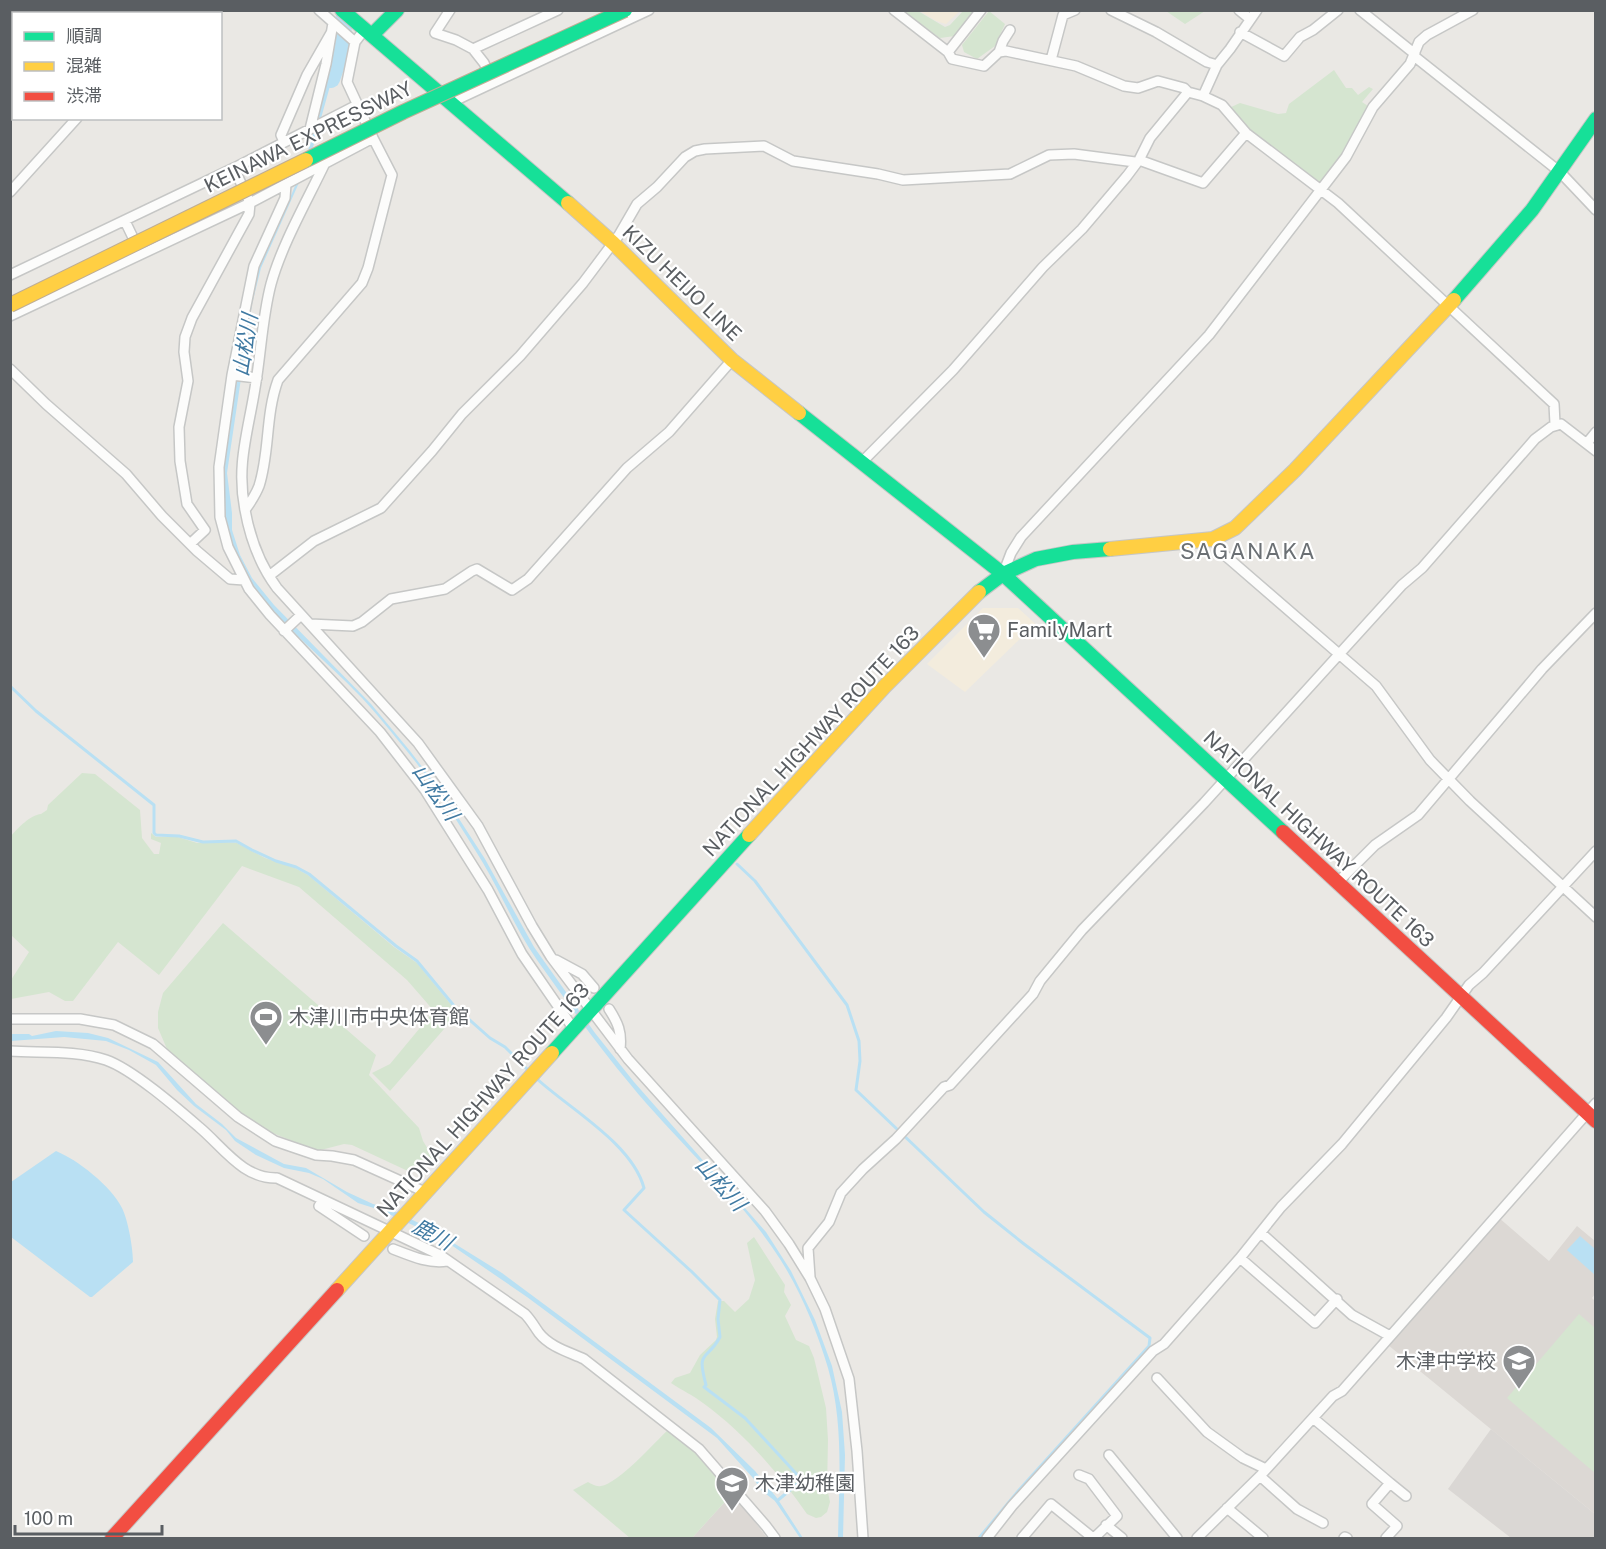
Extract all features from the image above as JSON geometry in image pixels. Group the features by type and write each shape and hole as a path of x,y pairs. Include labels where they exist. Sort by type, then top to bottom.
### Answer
{"main road":[{"path":"368,32 397,10"},
{"name":"KEINAWA EXPRESSWAY","path":"10,305 402,112 631,12"},
{"name":"KIZU HEIJO LINE","path":"347,15 452,102 613,243 732,360 1003,574"},
{"path":"1003,574 1036,559 1073,552 1213,539 1235,528 1272,494 1448,307 1532,210 1596,119"},
{"name":"NATIONAL HIGHWAY ROUTE 163","path":"112,1539 884,687 977,594 1003,574 1462,997 1593,1112"}],"street":[{"path":"319,10 355,42"},
{"path":"450,10 435,33 473,49 484,63 493,82"},
{"path":"473,49 558,10"},
{"path":"452,102 631,12 649,10"},
{"path":"894,10 948,52 952,59 984,66 999,52 1010,30"},
{"path":"948,52 981,10"},
{"path":"1051,60 1063,15 1075,10"},
{"path":"1111,10 1156,32 1207,62 1217,65"},
{"path":"1239,10 1250,19"},
{"path":"1203,96 1217,65 1257,10"},
{"path":"1240,32 1284,56 1300,37 1314,30 1338,10"},
{"path":"1360,10 1560,172 1596,210"},
{"path":"1003,574 1011,553 1021,537 1209,335 1346,157 1373,107 1410,64 1419,42 1427,35 1473,10"},
{"path":"310,129 326,64 333,23"},
{"path":"245,510 258,488 268,422 278,380 362,283 392,175 347,82 355,42 368,32"},
{"path":"284,142 280,135 291,108 331,33"},
{"path":"999,52 1006,51 1076,66 1124,86 1138,88 1158,81 1184,88 1188,92 1222,105 1246,133 1338,203 1554,404 1556,424"},
{"path":"861,463 953,370 1043,267 1082,229 1127,176 1150,138 1188,92"},
{"path":"10,275 234,168 357,105"},
{"path":"10,192 75,120"},
{"path":"269,576 314,541 381,508 432,452 479,395 520,356 583,283 613,243 637,204 694,151 764,146 793,161 903,180 1010,174 1049,155 1074,154 1137,161 1203,183 1246,133"},
{"path":"10,316 250,203 373,138"},
{"path":"325,163 274,274 263,326 240,476 249,532 277,588 408,730 478,826 532,926 551,957 590,1010 620,1049 765,1211 810,1278 825,1309 849,1379 863,1539"},
{"path":"190,544 205,530 188,504 180,461 179,427 188,381 184,352 186,330 249,214 250,203 234,168"},
{"path":"286,184 285,198 254,266 232,375 219,466 220,517 228,548 244,580 270,615 380,732 425,790 488,890 522,954 574,1027"},
{"path":"125,221 141,254"},
{"path":"310,624 353,626 362,622 391,599 445,589 477,569 512,590 516,588 528,579 627,468 669,432 732,360"},
{"path":"10,369 126,474 190,544 228,578 244,580"},
{"path":"232,375 274,391"},
{"path":"810,1278 808,1248 829,1222 842,1194 863,1169 944,1087 950,1085 999,1032 1033,994 1040,981 1082,930 1204,803 1402,585 1422,568 1535,440 1556,424 1565,426 1596,451"},
{"path":"1587,443 1596,432"},
{"path":"1213,539 1220,551 1376,686 1430,760 1448,780 1596,917"},
{"path":"1337,883 1375,845 1418,815 1542,669 1596,613"},
{"path":"284,631 302,615"},
{"path":"987,1539 1012,1506 1153,1351 1164,1344 1240,1258 1281,1207 1342,1144 1474,980 1596,851"},
{"path":"551,957 582,974 594,988"},
{"path":"609,1009 618,1023 622,1037 620,1049"},
{"path":"10,1019 80,1019 114,1025 153,1044 238,1117 269,1137 316,1155 354,1160 425,1192"},
{"path":"10,1051 76,1054 106,1060 149,1087 250,1172 265,1178 278,1178 440,1255 525,1314 540,1335 572,1355 584,1359 699,1449 775,1539"},
{"path":"1202,1537 1333,1396 1342,1391 1543,1161 1593,1112"},
{"path":"323,1200 319,1206 364,1236"},
{"path":"1261,1233 1337,1299 1352,1315 1390,1336"},
{"path":"393,1249 428,1261 447,1261"},
{"path":"1240,1258 1314,1323 1337,1299"},
{"path":"1157,1378 1207,1432 1263,1472 1297,1509 1323,1523"},
{"path":"1313,1418 1406,1496"},
{"path":"1109,1455 1177,1539"},
{"path":"1022,1539 1051,1504 1094,1539 1117,1516 1089,1479 1079,1475"},
{"path":"1386,1539 1397,1526 1372,1504 1390,1484"},
{"path":"1227,1508 1263,1539"},
{"path":"1106,1525 1122,1539"}],"shaded area":[{"path":"983,608 1018,608 1040,628 1030,640 1024,635 965,692 927,664"},
{"name":"木津中学校","path":"1498,1217 1549,1261 1577,1226 1595,1241 1595,1294 1592,1298 1596,1302 1595,1514 1388,1345"},
{"path":"1491,1429 1595,1514 1595,1538 1511,1538 1448,1489"},
{"name":"木津幼稚園","path":"733,1493 767,1538 692,1538"}],"green space":[{"path":"902,11 918,11 945,27 950,25 963,11 976,11 955,36 940,38"},
{"path":"989,11 1005,24 995,46 977,59 964,52 962,45"},
{"path":"1166,11 1205,11 1185,24"},
{"path":"1334,70 1346,88 1352,88 1358,95 1369,87 1373,89 1362,102 1368,106 1345,149 1320,183 1249,132 1229,108 1240,103 1278,114 1286,113 1289,104"},
{"path":"82,773 95,774 140,810 142,838 154,854 159,854 161,843 151,839 151,833 156,837 178,837 197,843 237,843 265,858 308,875 394,947 417,963 458,1013 390,1091 372,1073 390,1064 434,1011 407,980 299,887 242,866 159,975 118,942 73,1001 65,1001 49,992 11,999 11,980 29,952 11,935 11,836 29,819 47,810 48,805"},
{"name":"木津川市中央体育館","path":"223,923 376,1055 369,1075 419,1128 423,1141 434,1159 426,1169 410,1172 352,1145 344,1144 317,1151 263,1129 167,1049 158,1028 158,1012 163,993"},
{"path":"754,1237 785,1285 784,1292 791,1305 785,1316 796,1340 809,1346 826,1408 827,1488 830,1502 827,1512 821,1517 816,1518 807,1514 785,1483 746,1440 718,1414 671,1383 675,1378 690,1373 700,1355 716,1340 715,1319 718,1301 724,1301 735,1312 749,1299 755,1280 747,1243"},
{"path":"1579,1314 1595,1328 1595,1473 1507,1398"},
{"path":"669,1429 703,1457 733,1493 692,1538 630,1538 573,1490 588,1482 596,1486 608,1484 636,1462"}],"sand":[{"path":"920,11 960,11 946,24"}],"water":[{"path":"333,55 344,56 337,86 332,83 330,86 310,158 261,268 252,304 227,473 232,530 240,555 252,578 274,605 371,704 410,751 443,794 485,859 534,947 595,1033 634,1082 766,1232 791,1271 815,1320 832,1366 842,1412 845,1455 843,1538 838,1538 839,1453 833,1389 814,1326 802,1298 780,1259 746,1213 649,1106 594,1039 529,949 483,863 427,777 362,698 276,614 257,591 230,539 224,509 224,470 249,305 261,261 291,197 307,154"},
{"name":"鹿川","path":"56,1031 88,1033 108,1038 158,1062 196,1104 236,1138 284,1164 306,1168 347,1192 431,1229 502,1273 711,1428 755,1471 777,1498 803,1538 800,1538 775,1501 761,1490 717,1438 527,1297 441,1238 380,1210 358,1203 323,1179 309,1173 284,1168 256,1155 235,1141 226,1130 194,1106 156,1065 129,1050 106,1041 64,1037 11,1041 10,1034 32,1036"},
{"path":"56,1151 84,1167 110,1191 122,1208 128,1227 133,1262 92,1297 11,1237 11,1182"},
{"path":"1580,1236 1595,1249 1595,1275 1567,1250"}],"waterway":[{"name":"山松川","path":"331,79 337,62 346,10"},
{"path":"10,686 36,711 154,805 154,833 156,835 179,836 203,842 236,841 309,874 417,961 455,1007 490,1038 505,1047 527,1069"},
{"path":"737,864 755,881 847,1005 859,1041 860,1061 856,1090 984,1212 1150,1338 1149,1346 1019,1490 979,1538"},
{"path":"536,1078 598,1127 627,1156 644,1188 624,1210 720,1300 718,1319 720,1337 704,1356 702,1365 706,1385 704,1387 745,1418 802,1480 777,1501"}],"traffic: fast":[{"path":"342,10 568,203"},
{"path":"372,35 397,10"},
{"path":"306,160 403,112 625,10"},
{"path":"1454,300 1532,210 1596,119"},
{"path":"799,413 1003,574 1036,559 1073,552 1110,549"},
{"path":"979,592 1003,574 1283,832"},
{"path":"552,1053 749,835"}],"traffic: slow":[{"path":"10,305 306,160"},
{"path":"568,203 613,243 732,360 799,413"},
{"path":"1110,549 1213,539 1235,528 1295,470 1454,300"},
{"path":"749,835 884,687 979,592"},
{"path":"337,1290 552,1053"}],"traffic: jam":[{"path":"1283,832 1596,1121"},
{"path":"112,1538 337,1290"}],"place":[{"name":"FamilyMart","path":"984,659"},
{"name":"木津川市中央体育館","path":"266,1046"},
{"name":"木津中学校","path":"1519,1390"},
{"name":"木津幼稚園","path":"732,1512"}],"district":[{"name":"SAGANAKA","path":"1248,551"}]}
